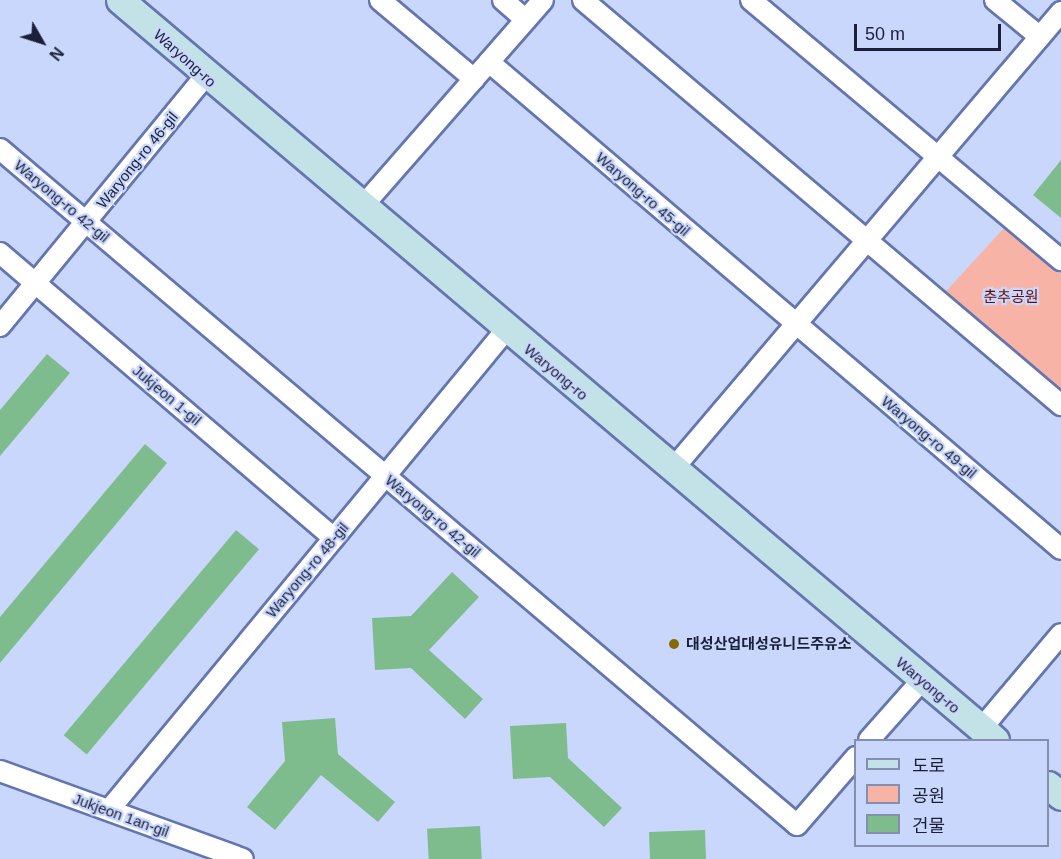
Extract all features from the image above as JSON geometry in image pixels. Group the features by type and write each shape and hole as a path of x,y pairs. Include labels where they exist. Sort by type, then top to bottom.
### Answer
{"main road":[{"name":"Waryong-ro","path":"120,0 205,76 988,735"},
{"path":"1049,787 1061,796"}],"street":[{"path":"380,0 474,79"},
{"path":"503,0 526,20"},
{"path":"361,208 543,0"},
{"path":"583,0 1061,405"},
{"path":"751,0 1061,260"},
{"path":"995,0 1040,37"},
{"path":"672,470 1061,12"},
{"name":"Waryong-ro 45-gil","path":"489,62 797,325"},
{"name":"Waryong-ro 46-gil","path":"0,326 205,76"},
{"name":"Waryong-ro 42-gil","path":"0,149 797,825 854,758"},
{"name":"Jukjeon 1-gil","path":"0,253 334,538"},
{"name":"Waryong-ro 49-gil","path":"797,325 1061,549"},
{"name":"Waryong-ro 48-gil","path":"108,810 506,330"},
{"path":"988,735 1061,634"},
{"path":"871,739 922,680"},
{"name":"Jukjeon 1an-gil","path":"0,771 243,859"}],"green space":[{"name":"춘추공원","path":"1005,227 1061,274 1061,405 937,301"}],"building":[{"path":"1061,160 1061,218 1033,195"},
{"path":"47,354 70,373 0,456 0,410"},
{"path":"145,444 167,463 0,663 0,617"},
{"path":"236,530 259,549 87,755 64,735"},
{"path":"452,572 479,597 429,650 483,699 465,719 411,668 375,670 372,618 411,616"},
{"path":"335,718 338,754 395,802 378,822 321,775 275,830 247,807 285,761 282,722"},
{"path":"566,723 568,758 622,808 604,827 550,777 513,779 510,726"},
{"path":"480,826 482,859 429,859 427,829"},
{"path":"705,830 706,859 650,859 649,832"}],"place":[{"name":"대성산업대성유니드주유소","path":"674,644"}]}
